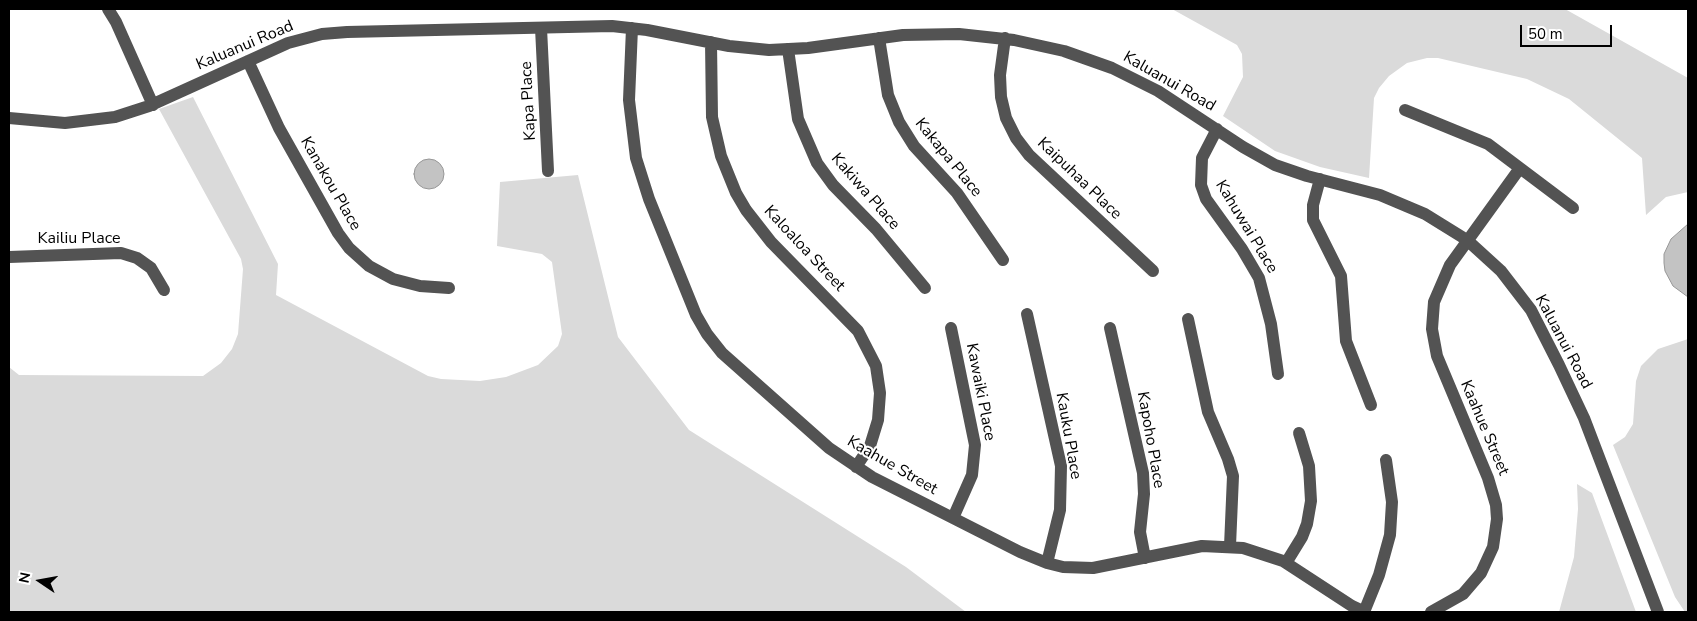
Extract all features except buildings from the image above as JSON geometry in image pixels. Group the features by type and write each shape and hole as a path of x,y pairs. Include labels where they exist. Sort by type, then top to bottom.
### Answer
{"street":[{"path":"108,9 153,104"},
{"name":"Kapa Place","path":"541,28 548,172"},
{"name":"Kaluanui Road","path":"9,118 81,123 115,117 153,104 296,41 334,32 632,28 750,48 788,49 931,34 1005,38 1064,51 1112,68 1158,91 1268,161 1291,171 1403,203 1425,214 1467,240 1501,271 1531,310 1584,418 1658,612"},
{"name":"Kaahue Street","path":"632,28 629,100 636,158 649,199 696,315 707,334 722,353 829,448 856,467 953,518 1047,564 1063,567 1093,568 1202,546 1230,546 1256,551 1286,563 1364,612"},
{"name":"Kakapa Place","path":"879,38 888,95 899,122 914,146 957,193 1003,260"},
{"name":"Kaipuhaa Place","path":"1005,38 1000,75 1001,97 1006,118 1016,138 1029,155 1153,270"},
{"name":"Kaloaloa Street","path":"711,42 711,97 714,126 721,156 736,193 754,221 771,242 858,330 876,366 880,393 878,420 870,446 856,467"},
{"name":"Kakiwa Place","path":"788,49 798,119 817,163 833,185 876,228 925,288"},
{"name":"Kanakou Place","path":"248,61 279,128 338,233 349,248 369,266 393,280 420,286 449,288"},
{"path":"1405,110 1488,144 1573,208"},
{"name":"Kahuwai Place","path":"1217,129 1202,158 1201,185 1206,199 1242,248 1259,278 1271,324 1278,374"},
{"name":"Kaahue Street","path":"1431,612 1453,602 1472,584 1488,560 1496,533 1496,512 1493,492 1437,356 1432,329 1438,289 1450,265 1520,168"},
{"path":"1320,179 1313,205 1313,220 1342,276 1346,341 1371,405"},
{"name":"Kailiu Place","path":"9,257 121,253 137,258 151,268 164,290"},
{"name":"Kauku Place","path":"1027,314 1060,466 1060,510 1047,564"},
{"path":"1188,319 1208,412 1231,467 1233,486 1230,546"},
{"name":"Kawaiki Place","path":"951,328 975,445 972,475 953,518"},
{"name":"Kapoho Place","path":"1110,328 1143,473 1144,494 1140,532 1145,558"},
{"path":"1286,563 1302,537 1307,524 1311,501 1309,466 1299,433"},
{"path":"1364,612 1379,575 1390,535 1391,496 1386,460"}],"shaded area":[{"path":"1172,9 1565,9 1688,78 1688,192 1666,197 1646,215 1642,158 1569,99 1527,79 1438,58 1427,58 1407,63 1389,76 1379,88 1374,98 1369,178 1320,167 1275,151 1223,116 1243,77 1242,54 1237,45"},
{"path":"193,97 278,264 276,295 428,376 441,379 480,381 506,377 538,365 558,346 562,334 552,262 542,254 497,246 500,182 578,175 618,337 689,430 906,567 966,612 9,612 9,367 19,375 203,376 221,363 232,349 238,334 243,269 241,259 159,109"},
{"path":"1688,339 1688,612 1685,612 1675,597 1613,445 1625,437 1633,424 1636,381 1641,366 1658,349"},
{"path":"1577,484 1592,493 1636,612 1559,612 1574,557 1578,509"}]}
